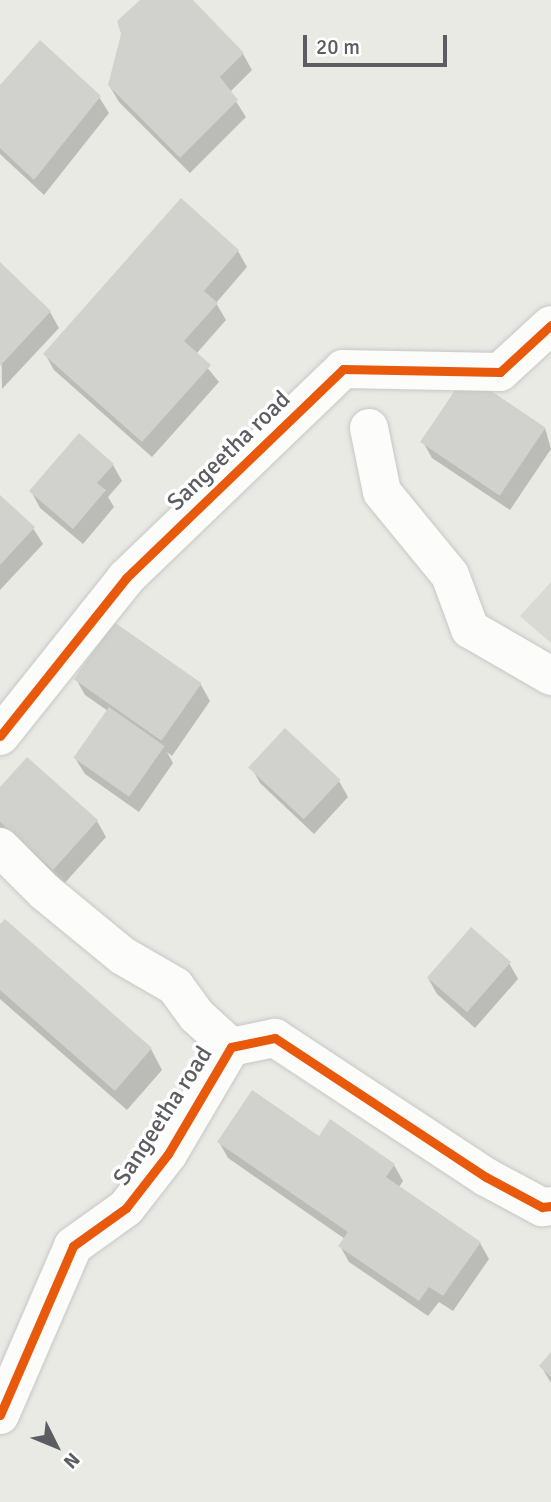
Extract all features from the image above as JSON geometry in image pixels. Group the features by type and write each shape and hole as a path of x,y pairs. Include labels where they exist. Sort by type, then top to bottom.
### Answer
{"street":[{"name":"Sangeetha road","path":"0,736 125,578 343,369 500,372 551,325"},
{"path":"369,428 382,492 450,575 470,629 551,676"},
{"name":"Sangeetha road","path":"0,847 45,892 113,948 175,986 197,1016 231,1047 167,1154 126,1208 73,1246 0,1415"},
{"path":"231,1047 275,1038 486,1177 542,1207 551,1206"}],"shaded area":[{"path":"551,582 551,643 520,616"}],"building":[{"path":"140,0 193,0 244,53 220,77 238,100 180,158 108,85 121,34 117,21"},
{"path":"40,40 101,96 34,180 0,148 0,85"},
{"path":"181,198 239,250 204,291 218,303 184,341 211,365 142,442 43,354"},
{"path":"0,262 51,311 0,366"},
{"path":"466,374 546,428 500,496 420,442"},
{"path":"79,433 114,464 97,483 106,490 73,529 29,491"},
{"path":"0,495 35,527 0,565"},
{"path":"114,622 202,683 161,741 74,679"},
{"path":"109,707 165,746 129,797 73,758"},
{"path":"285,728 341,780 304,819 248,767"},
{"path":"27,757 98,820 53,870 0,822 0,787"},
{"path":"5,919 152,1048 115,1091 0,990 0,924"},
{"path":"471,927 511,962 467,1012 427,978"},
{"path":"252,1090 319,1136 330,1119 395,1164 386,1177 481,1242 443,1296 429,1287 419,1301 338,1246 348,1232 217,1142"},
{"path":"551,1352 551,1377 539,1366"}],"cycle path":[{"path":"0,736 126,578 343,369 500,372 551,325"},
{"path":"0,1415 73,1246 126,1208 168,1154 231,1047 275,1038 486,1177 542,1207 551,1206"}]}
